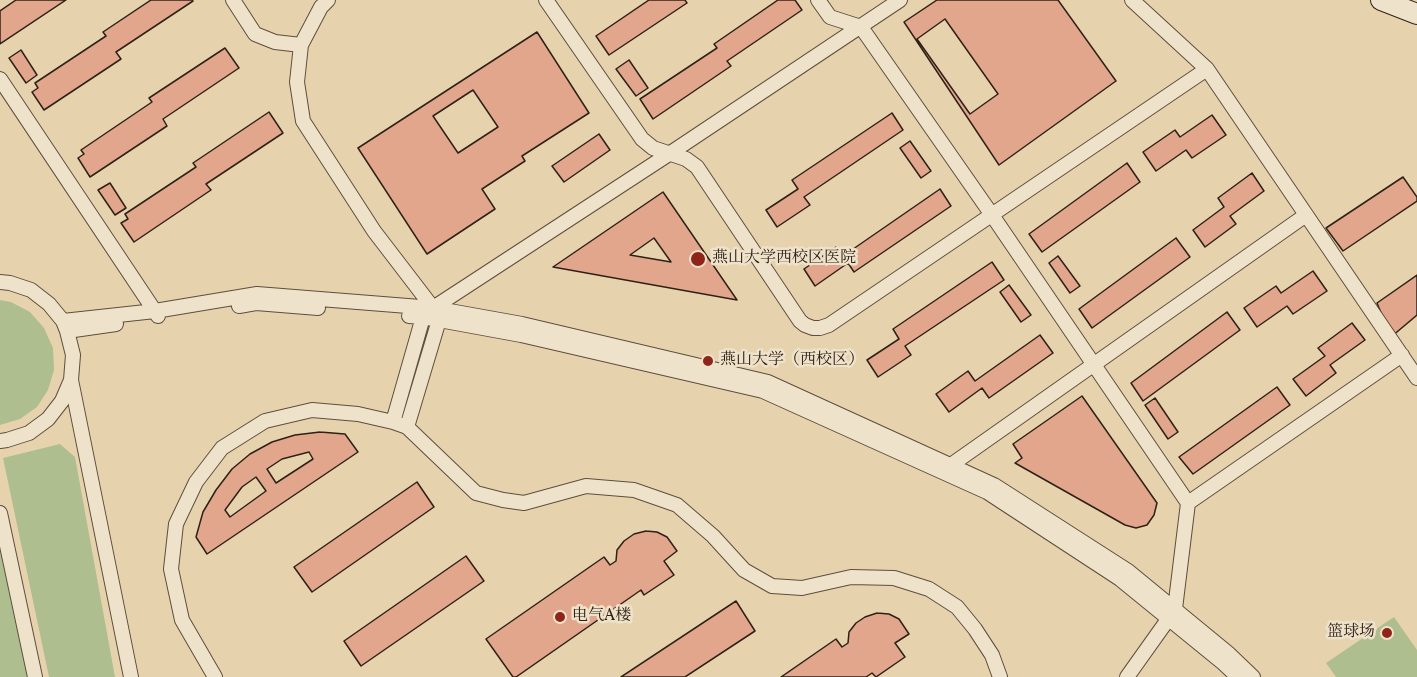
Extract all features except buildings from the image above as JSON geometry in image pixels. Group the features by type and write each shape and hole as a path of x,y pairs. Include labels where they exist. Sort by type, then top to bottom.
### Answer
{"main road":[{"path":"1381,0 1417,14"}],"street":[{"path":"232,0 255,34 275,42 301,45"},
{"path":"328,0 321,7 301,45 297,82 303,121 432,315 407,427"},
{"path":"546,0 642,139 653,148 687,159 697,167 800,321 813,328 829,325 1207,69"},
{"path":"818,0 830,17 861,27 1188,503 1172,617 1127,677"},
{"path":"393,422 432,315 900,0"},
{"path":"1132,0 1207,69 1417,378"},
{"path":"0,79 157,314"},
{"path":"949,469 1306,215"},
{"path":"0,268 5,282 31,290 49,304 65,326 73,355 71,380 130,677"},
{"path":"65,326 256,303 432,315 763,391 949,469 1120,579 1172,617 1229,654 1253,677"},
{"path":"1188,503 1402,355"},
{"path":"0,441 29,433 48,419 62,401 71,380"},
{"path":"215,677 182,620 171,569 176,524 196,482 222,448 265,421 312,410 358,414 407,427 476,493 524,503 586,486 634,490 678,505 713,536 744,570 772,586 802,588 851,577 894,578 929,589 957,608 975,629 992,655 1000,677"},
{"path":"0,513 35,677"},
{"path":"1172,617 1238,677"}],"green space":[{"path":"0,300 11,302 30,312 44,328 53,348 54,370 48,390 37,407 20,419 0,425"},
{"path":"60,444 75,457 115,677 49,677 3,458"},
{"path":"0,513 35,677 0,677"},
{"name":"篮球场","path":"1394,617 1417,650 1417,677 1336,677 1326,663"}],"place":[{"name":"燕山大学西校区医院","path":"698,259"},
{"name":"燕山大学（西校区）","path":"708,361"},
{"name":"电气A楼","path":"560,617"},
{"name":"篮球场","path":"1387,633"}]}
